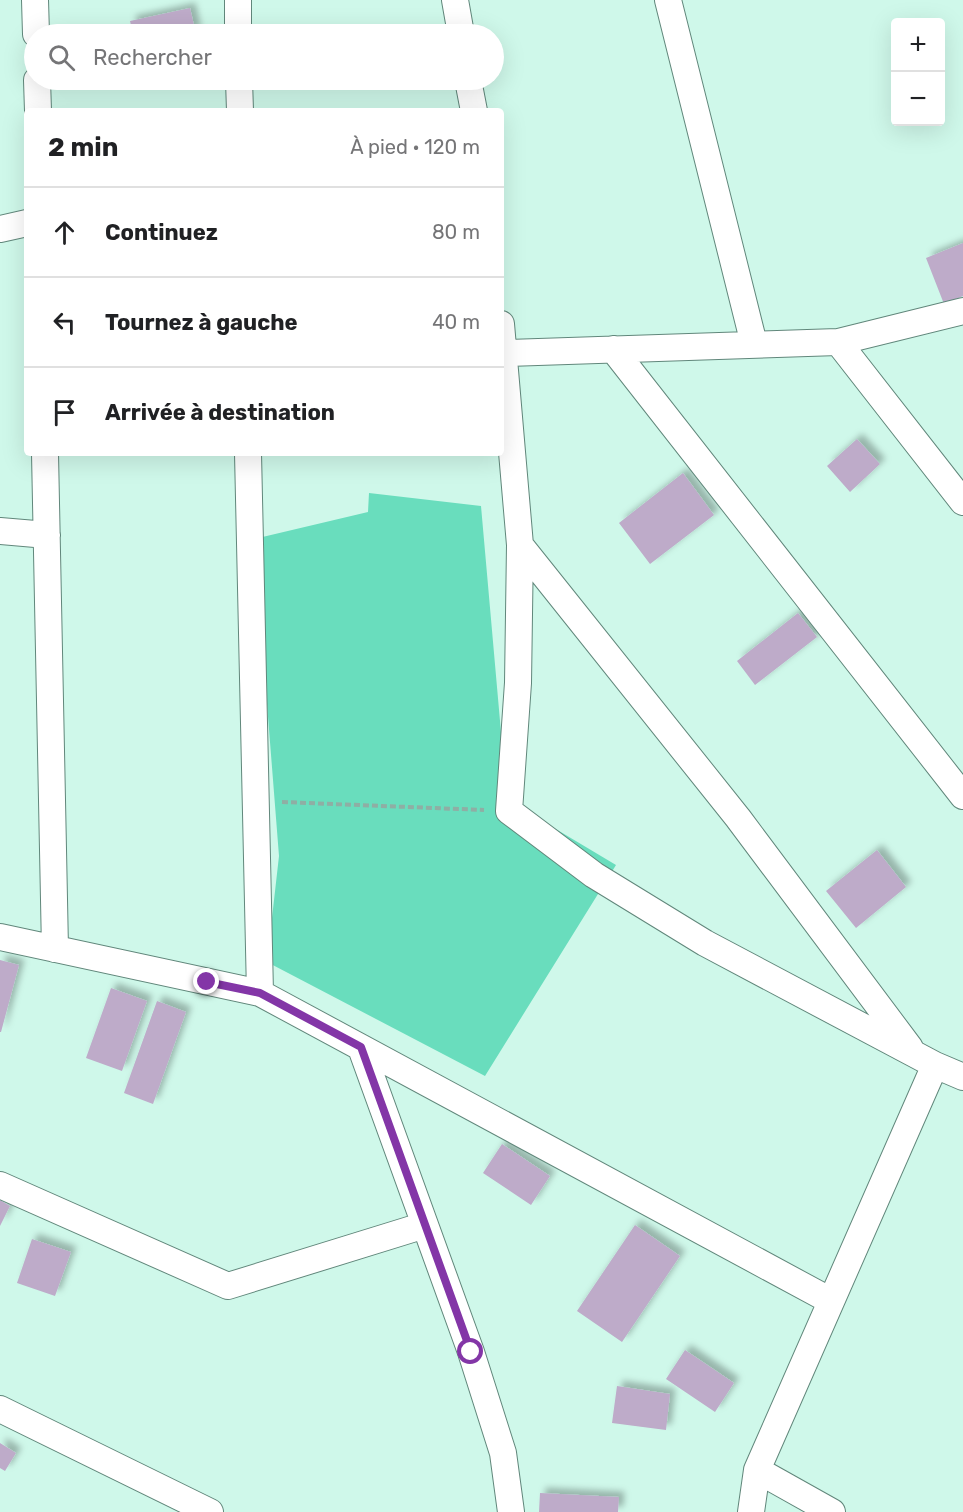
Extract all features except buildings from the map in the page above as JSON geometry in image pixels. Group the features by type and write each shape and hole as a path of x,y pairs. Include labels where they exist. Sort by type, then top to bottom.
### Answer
{"street":[{"path":"35,0 36,24"},
{"path":"238,0 238,24"},
{"path":"455,0 459,24"},
{"path":"668,0 754,344"},
{"path":"37,90 38,108"},
{"path":"239,90 240,108"},
{"path":"470,90 473,108"},
{"path":"0,229 24,224"},
{"path":"505,353 838,342 963,311"},
{"path":"838,342 963,502"},
{"path":"504,346 520,545 518,683 509,811 594,875 705,943 924,1059 963,1077"},
{"path":"613,349 963,796"},
{"path":"45,456 55,949"},
{"path":"248,456 260,993"},
{"path":"0,531 47,535"},
{"path":"520,545 738,818 924,1059"},
{"path":"0,937 260,993 831,1301"},
{"path":"361,1047 471,1352 503,1453 511,1512"},
{"path":"751,1512 757,1470 831,1301 924,1059"},
{"path":"0,1185 228,1286 425,1226"},
{"path":"0,1409 210,1512"},
{"path":"757,1470 832,1512"}],"path":[{"path":"255,801 509,811"}],"green space":[{"path":"369,493 481,506 507,800 616,865 485,1076 267,962 279,856 254,539 368,512"}],"route":[{"path":"207,982 260,993 361,1047 471,1352"}]}
